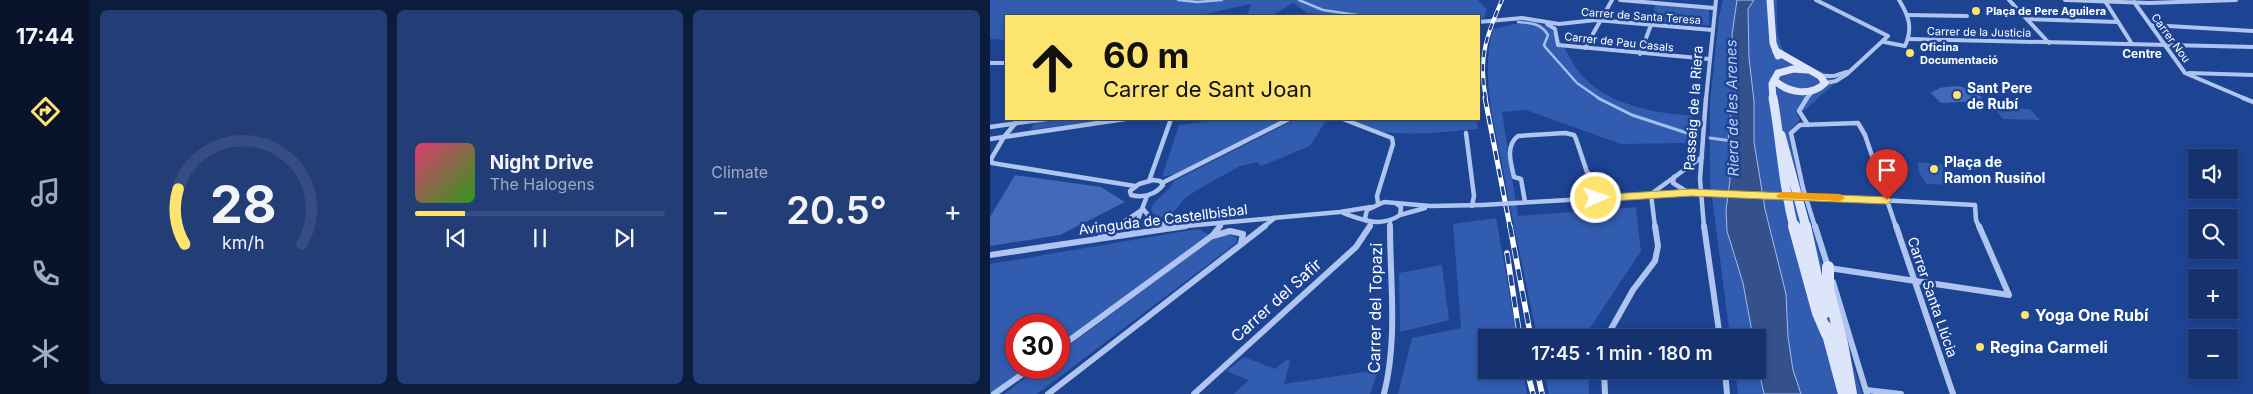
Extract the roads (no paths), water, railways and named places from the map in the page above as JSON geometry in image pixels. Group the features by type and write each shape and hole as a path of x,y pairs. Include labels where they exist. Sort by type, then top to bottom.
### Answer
{"main road":[{"path":"1771,0 1772,35 1782,64 1781,71"},
{"path":"1774,80 1781,86 1796,91 1813,91 1822,88 1822,80 1776,50"},
{"path":"1808,70 1793,69 1775,74 1772,95 1776,106 1779,130 1778,144 1785,193 1818,313 1827,334 1844,394"},
{"path":"1776,106 1781,97 1796,91"},
{"path":"1828,268 1828,289 1842,343 1851,394"}],"street":[{"path":"1585,48 1612,0"},
{"path":"1620,0 1714,8"},
{"name":"Passeig de la Riera","path":"1716,0 1709,59 1702,156 1701,210 1719,329"},
{"path":"1816,0 1888,36 1884,42 1840,79 1822,80"},
{"path":"1884,42 1905,46 1912,33 1908,15 1898,0"},
{"path":"2008,0 2049,43"},
{"path":"2065,0 2134,2 2236,0"},
{"path":"2105,1 2132,44"},
{"name":"Carrer Nou","path":"2134,2 2185,73 2253,102"},
{"path":"1908,15 1967,16"},
{"name":"Carrer de Santa Teresa","path":"1480,22 1522,18 1559,24 1571,21 1601,20 1712,30"},
{"path":"2027,19 2118,22"},
{"path":"1542,22 1552,27 1556,34 1571,21"},
{"path":"1640,54 1651,24"},
{"path":"2151,25 2177,28 2253,30"},
{"name":"Carrer de Pau Casals","path":"1556,34 1558,45 1709,59"},
{"name":"Carrer de la Justicia","path":"1909,39 2253,47"},
{"path":"990,63 1005,63"},
{"path":"1822,80 1847,72"},
{"path":"2185,73 2253,74"},
{"path":"1796,91 1802,104"},
{"path":"1808,125 1799,114 1802,104 1813,91"},
{"path":"1018,120 1004,137 991,159 992,162 1135,186"},
{"path":"990,127 1039,120"},
{"path":"990,139 1118,120"},
{"path":"1149,181 1171,120"},
{"path":"1162,183 1160,190 1147,196 1131,195 1130,191 1135,186 1149,181 1162,183 1287,120"},
{"path":"1346,120 1392,138 1393,144 1376,196 1378,203"},
{"name":"Carrer Santa Llúcia","path":"1808,125 1858,123 1865,135 1953,394"},
{"path":"1808,125 1800,125 1791,133 1803,188 1866,392 1901,394"},
{"path":"1466,133 1474,196 1472,206"},
{"path":"1525,202 1521,179 1514,177 1509,144 1512,139 1518,136 1566,133 1574,135 1576,139 1587,172 1591,175 1596,198"},
{"path":"1611,329 1633,290 1655,260 1658,246 1651,194 1658,185 1696,164 1702,156"},
{"path":"1674,177 1673,183 1678,188 1691,193"},
{"path":"1371,207 1378,203 1472,206 1691,193 1976,204 1974,209 1976,220 2009,295 1828,268"},
{"path":"1133,233 1147,196"},
{"path":"1396,204 1401,207 1400,215"},
{"path":"1369,222 1390,222 1400,215 1430,206"},
{"name":"Avinguda de Castellbisbal","path":"990,255 1099,237 1176,227 1340,212 1371,207"},
{"name":"Carrer del Safir","path":"1194,394 1356,247 1370,229 1369,222 1364,214 1371,207"},
{"path":"1143,209 1146,218 1150,221 1176,227"},
{"path":"1099,237 1132,218 1143,209"},
{"name":"Avinguda de Castellbisbal","path":"1340,212 1369,222"},
{"path":"1048,394 1276,217"},
{"path":"1070,340 1212,236 1222,222"},
{"name":"Carrer del Topazi","path":"1384,394 1392,344 1390,222"},
{"path":"1212,236 1230,231 1244,234 1241,244"},
{"path":"994,394 1015,379"},
{"path":"1604,379 1605,394"},
{"path":"1726,379 1727,394"}],"waterway":[{"path":"1178,0 1197,2 1222,0"},
{"path":"1299,0 1323,10 1357,15"},
{"path":"1518,22 1535,24 1542,28 1548,35 1544,45 1546,48 1577,83 1600,99"},
{"path":"1600,99 1632,115 1693,135"},
{"name":"Riera de les Arenes","path":"1710,138 1732,141"}],"railway":[{"path":"1486,99 1483,60 1488,37 1502,0"},
{"path":"1485,98 1510,227"},
{"path":"1510,226 1529,329"},
{"path":"1507,253 1519,329"},
{"path":"1529,379 1533,394"},
{"path":"1539,379 1542,394"}],"place":[{"name":"Plaça de Pere Aguilera","path":"1976,11"},
{"name":"Oficina Documentació","path":"1910,53"},
{"name":"Sant Pere de Rubí","path":"1957,95"},
{"name":"Plaça de Ramon Rusiñol","path":"1934,169"},
{"name":"Yoga One Rubí","path":"2025,315"},
{"name":"Regina Carmeli","path":"1980,347"}],"district":[{"name":"Centre","path":"2142,53"}]}
